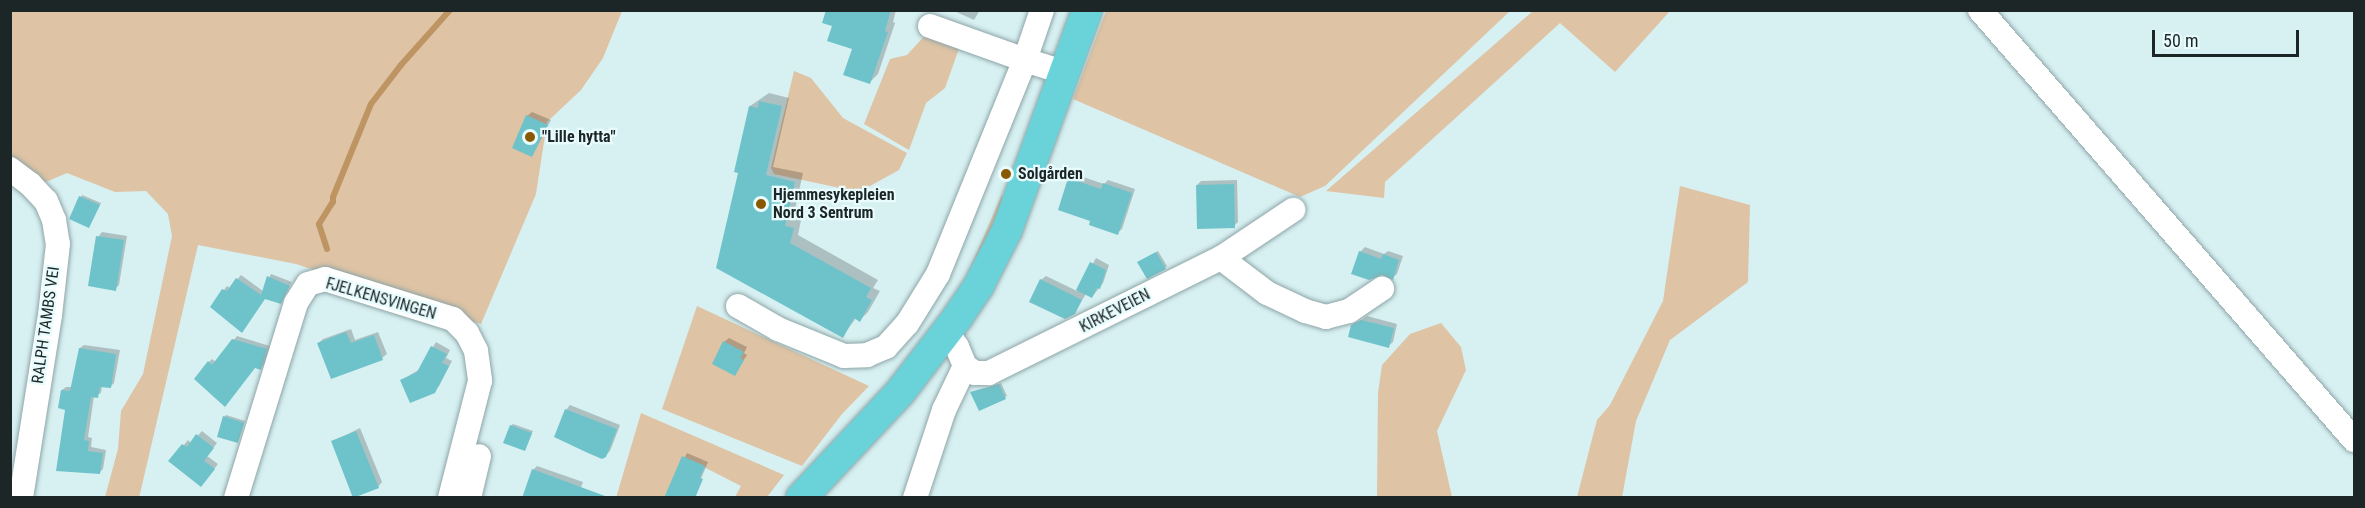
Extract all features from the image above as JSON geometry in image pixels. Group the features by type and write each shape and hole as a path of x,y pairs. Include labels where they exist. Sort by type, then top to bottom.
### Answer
{"main road":[{"path":"801,498 867,430 947,332 979,285 1007,230 1087,10"}],"street":[{"path":"738,306 778,329 844,356 867,355 886,347 907,324 938,274 1025,60 1042,10"},
{"path":"1980,10 2355,440"},
{"path":"930,26 1066,73"},
{"name":"RALPH TAMBS VEI","path":"10,169 30,183 46,201 54,220 58,244 21,498"},
{"name":"KIRKEVEIEN","path":"965,366 975,373 990,373 1221,258 1293,210"},
{"path":"1221,258 1267,293 1305,312 1326,317 1349,311 1382,289"},
{"name":"FJELKENSVINGEN","path":"236,498 296,303 308,284 325,279 453,319 467,333 476,351 480,381 450,498"},
{"path":"915,498 944,410 965,366 957,347 947,332"},
{"path":"469,498 479,456"}],"shaded area":[{"path":"1106,10 1510,11 1325,186 1300,197 1073,99"},
{"path":"10,11 622,11 603,58 581,90 547,122 536,194 481,324 296,264 198,245 139,498 105,497 118,449 121,411 143,374 172,236 168,214 146,191 115,192 67,173 41,184 11,163"},
{"path":"1533,11 1670,11 1615,72 1560,23 1385,182 1384,198 1326,191"},
{"path":"928,32 961,43 945,88 926,103 909,150 864,124 890,59 907,55"},
{"path":"794,71 811,78 843,118 907,153 899,170 859,192 774,174 771,168"},
{"path":"1680,186 1750,205 1748,282 1670,340 1636,421 1622,497 1577,497 1597,420 1610,405 1663,301"},
{"path":"1002,194 1002,214 961,290"},
{"path":"697,306 869,386 842,414 802,466 662,409"},
{"path":"1441,323 1461,347 1466,370 1437,431 1452,497 1377,497 1378,393 1382,365 1410,334"},
{"path":"641,413 784,475 767,497 735,497 741,486 700,465 673,497 616,498"}],"building":[{"path":"826,10 891,10 885,31 888,32 870,84 843,75 852,49 827,41 832,26 822,23"},
{"name":"Hjemmesykepleien Nord 3 Sentrum","path":"759,101 782,106 766,175 795,182 785,226 794,228 790,243 871,288 866,297 872,300 860,322 854,318 843,338 716,268 738,173 734,172 749,106 758,108"},
{"name":"\"Lille hytta\"","path":"526,115 548,125 532,157 512,148"},
{"path":"1068,178 1101,189 1103,183 1132,193 1118,235 1089,225 1090,221 1058,210"},
{"path":"1234,184 1235,228 1197,229 1196,185"},
{"path":"79,196 100,205 89,228 69,219"},
{"path":"96,236 124,240 116,291 88,286"},
{"path":"1359,251 1381,259 1383,254 1399,260 1393,280 1382,275 1369,280 1351,274"},
{"path":"1156,252 1166,269 1147,279 1137,262"},
{"path":"1090,262 1106,270 1100,289 1097,288 1092,298 1076,290"},
{"path":"267,276 290,286 281,304 265,299 242,333 210,307 222,289 227,291 236,278 261,295"},
{"path":"1040,279 1082,300 1075,314 1065,319 1029,302"},
{"path":"1361,320 1394,328 1389,348 1348,337 1351,325"},
{"path":"346,332 351,343 374,335 383,360 331,379 317,343"},
{"path":"232,339 267,349 261,370 255,368 225,407 194,379 208,361 212,365"},
{"path":"723,341 744,352 740,358 744,360 735,376 712,364"},
{"path":"431,346 447,354 442,363 449,366 435,393 410,403 400,380 417,372"},
{"path":"79,348 116,354 111,388 100,387 98,398 91,397 84,440 89,441 88,451 103,453 100,474 56,471 65,410 58,408 61,390 70,391"},
{"path":"999,384 1006,399 979,411 970,392"},
{"path":"565,409 617,429 606,457 602,459 554,437"},
{"path":"223,416 244,423 238,443 217,437"},
{"path":"510,425 532,433 525,451 503,443"},
{"path":"356,431 379,488 353,498 331,441"},
{"path":"196,434 214,448 204,461 215,469 201,487 168,461 182,444 187,447"},
{"path":"682,456 705,466 700,478 703,479 695,498 664,498"},
{"path":"532,469 605,496 604,498 522,498"}],"waterway":[{"path":"327,249 319,224 333,202 333,197 371,104 401,65 450,10"}],"place":[{"name":"\"Lille hytta\"","path":"530,137"},
{"name":"Solgården","path":"1006,174"},
{"name":"Hjemmesykepleien Nord 3 Sentrum","path":"761,204"}]}
